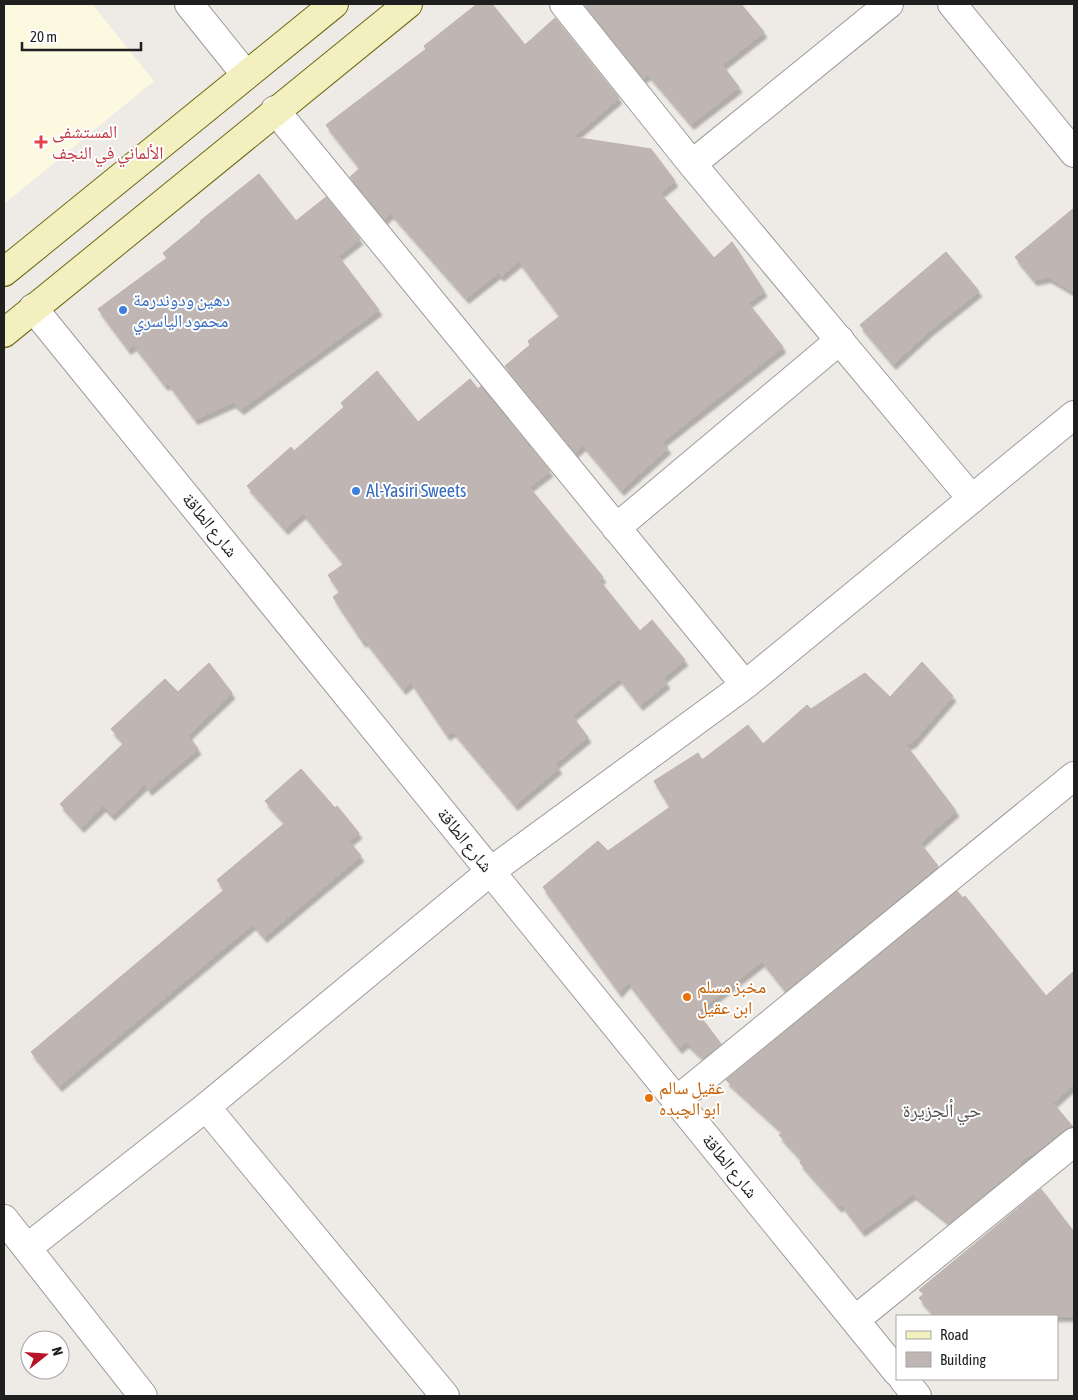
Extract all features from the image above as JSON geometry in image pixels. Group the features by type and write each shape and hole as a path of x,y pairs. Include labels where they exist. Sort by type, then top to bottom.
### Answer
{"street":[{"path":"188,4 246,75"},
{"path":"4,272 334,4"},
{"path":"4,333 275,110 408,4"},
{"path":"564,4 692,164 972,499"},
{"path":"692,164 889,4"},
{"path":"952,4 1074,154"},
{"path":"275,110 745,685"},
{"name":"شارع الطاقة","path":"34,308 896,1371"},
{"path":"616,528 840,340"},
{"path":"27,1248 206,1107 491,871 745,685 1074,415"},
{"path":"677,1100 1074,776"},
{"path":"206,1107 445,1396"},
{"path":"855,1320 1074,1142"},
{"path":"4,1219 143,1396"},
{"path":"904,1380 917,1396"}],"shaded area":[{"name":"المستشفى الألماني في النجف","path":"4,4 92,4 154,81 4,204"}],"building":[{"path":"477,4 492,4 525,45 555,18 619,98 573,137 651,149 675,181 660,193 714,258 732,242 764,291 748,303 783,347 662,442 668,448 621,490 583,445 575,452 505,366 530,345 528,341 560,316 519,261 501,276 498,273 466,298 391,213 384,219 350,177 360,168 326,125 426,49 424,46"},
{"path":"584,4 741,4 764,32 722,65 739,87 691,124 648,74 643,78"},
{"path":"259,174 296,221 326,197 360,239 338,256 379,310 241,409 233,402 195,419 168,383 165,385 134,345 128,349 98,309 167,258 163,253"},
{"path":"1074,208 1074,292 1048,277 1034,280 1015,257"},
{"path":"946,252 979,291 930,330 893,364 860,325"},
{"path":"377,371 418,422 470,379 478,389 481,386 550,471 529,487 603,577 599,580 640,631 652,620 685,660 663,678 667,683 640,705 619,678 572,716 588,737 555,764 559,768 515,805 453,731 447,735 411,682 403,689 365,640 363,642 333,597 340,592 328,575 344,564 303,513 285,529 247,486 291,447 294,451 344,407 341,403"},
{"path":"922,662 953,696 913,742 906,745 956,811 920,843 938,866 786,991 762,961 697,1012 721,1044 703,1058 686,1042 679,1048 628,982 619,992 543,887 598,841 608,851 670,807 654,781 698,753 702,760 748,725 763,744 807,705 811,709 865,673 890,697"},
{"path":"209,663 232,693 188,735 198,749 149,790 145,784 112,815 103,806 81,827 60,804 124,743 111,729 165,679 178,692"},
{"path":"301,769 335,808 337,806 359,833 349,841 361,856 264,937 253,924 59,1086 31,1052 224,890 217,880 285,823 265,801"},
{"path":"957,891 963,898 965,896 1046,996 1074,971 1074,1084 1053,1103 1073,1127 1064,1130 1038,1151 1019,1161 1022,1164 950,1223 913,1194 862,1231 841,1204 839,1207 800,1163 802,1160 779,1135 783,1132 726,1080"},
{"path":"1041,1189 1074,1232 1074,1316 934,1315 919,1298 924,1294 919,1290"}],"place":[{"name":"المستشفى الألماني في النجف","path":"41,142"},
{"name":"دهين ودوندرمة محمود الياسري","path":"123,310"},
{"name":"Al-Yasiri Sweets","path":"356,491"},
{"name":"مخبز مسلم ابن عقيل","path":"687,997"},
{"name":"عقيل سالم ابو الچبده","path":"649,1098"}],"district":[{"name":"حي ألجزيرة","path":"942,1110"}]}
